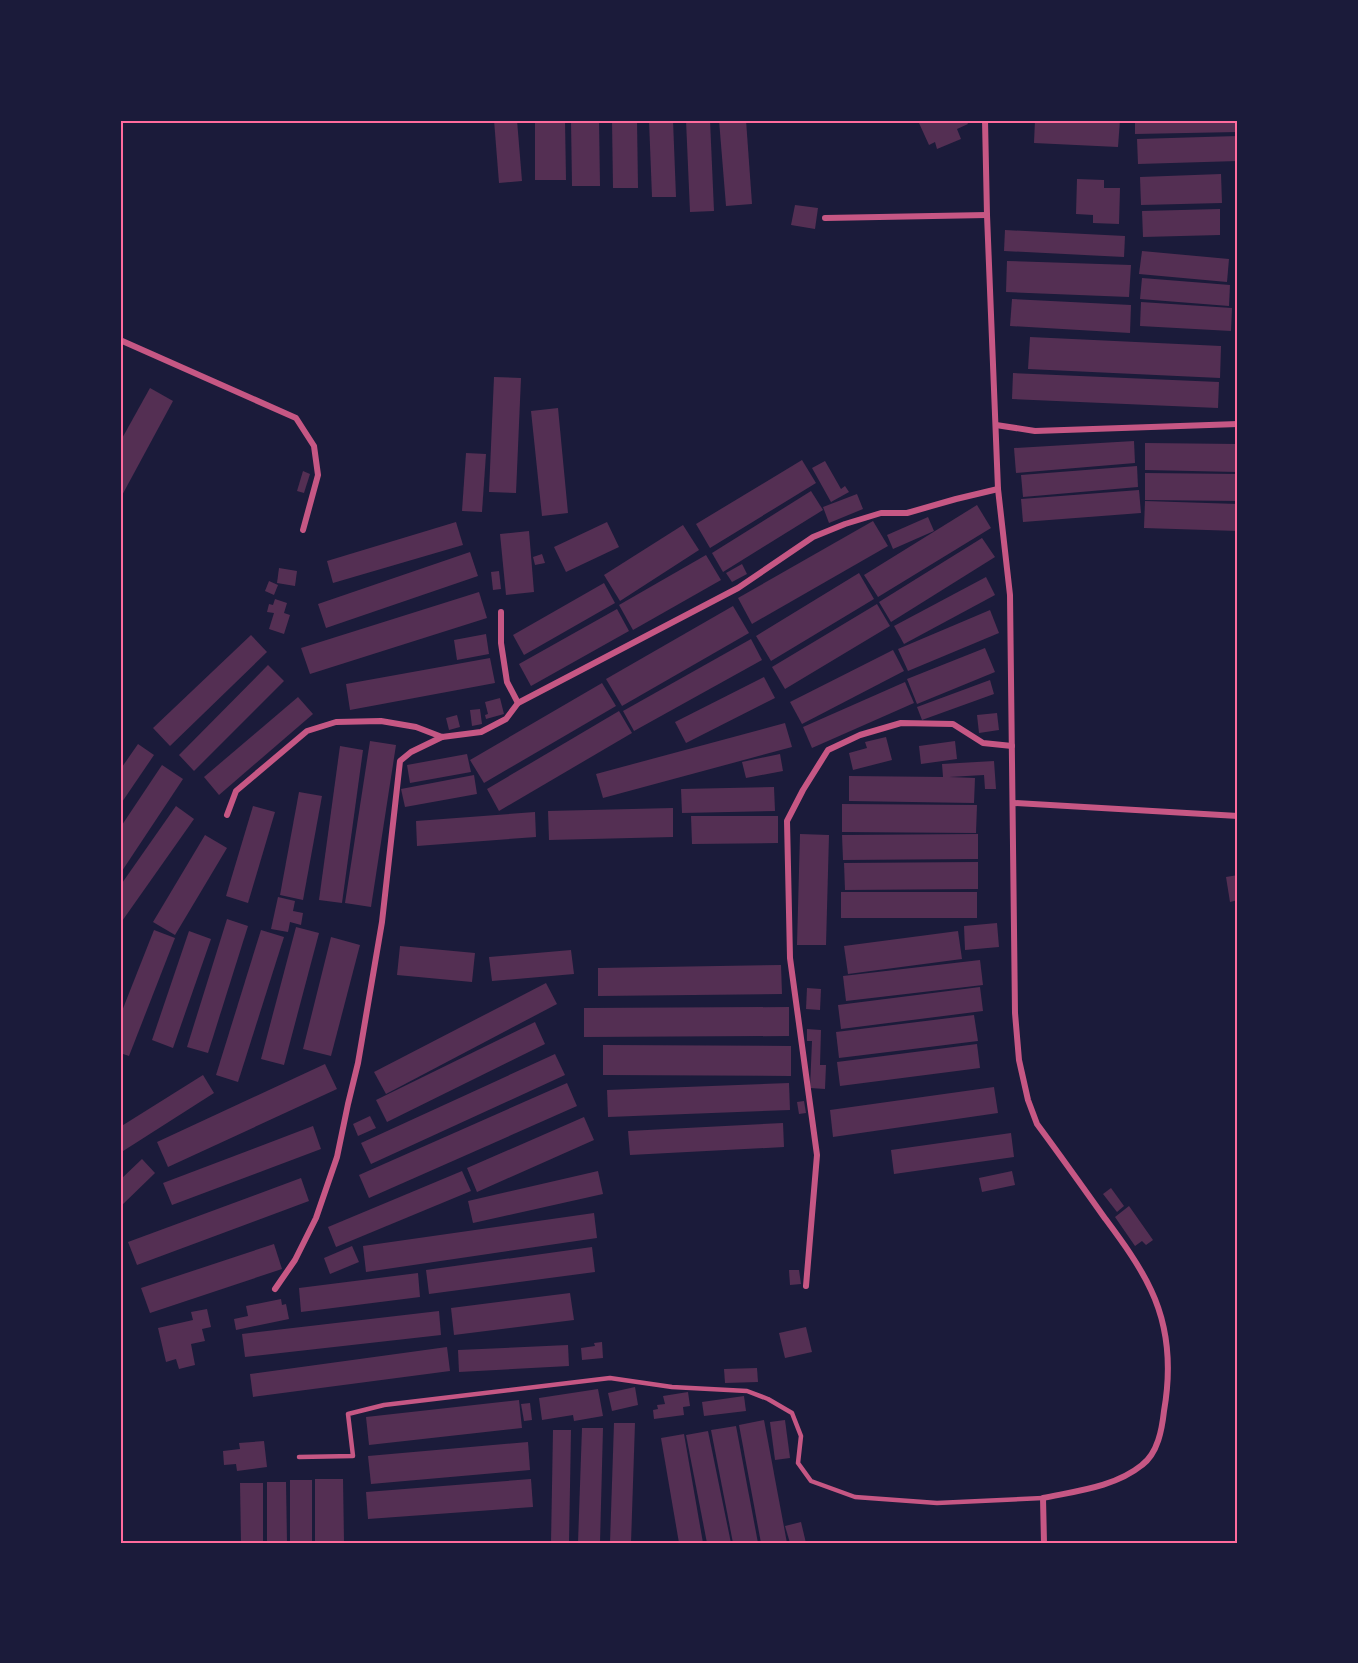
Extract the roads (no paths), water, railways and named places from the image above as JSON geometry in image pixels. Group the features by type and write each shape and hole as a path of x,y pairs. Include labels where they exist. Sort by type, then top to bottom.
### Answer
{"street":[{"path":"985,120 998,489 1010,595 1015,1013 1019,1060 1028,1100 1037,1124 1127,1249 1152,1291 1168,1354 1168,1390 1161,1433 1153,1452 1144,1464 1120,1479 1043,1498 1044,1543"},
{"path":"825,218 987,215"},
{"path":"120,340 296,418 314,446 318,475 303,530"},
{"path":"996,424 1035,431 1238,424"},
{"path":"275,1289 295,1260 316,1218 338,1157 358,1063 382,922 400,761 411,752 442,738 481,732 506,719 519,703 738,588 813,537 881,513 907,513 998,489"},
{"path":"501,612 501,642 507,682 519,703"},
{"path":"227,815 236,791 307,730 336,722 381,721 417,728 442,738"},
{"path":"806,1286 817,1155 790,958 787,821 802,790 828,750 860,735 901,723 953,724 983,743 1012,746"},
{"path":"1014,803 1238,816"}],"lane":[{"path":"298,1457 352,1456 348,1414 384,1405 610,1378 672,1387 747,1391 768,1399 792,1413 801,1436 798,1462 811,1481 855,1497 938,1503 1043,1498"}]}
